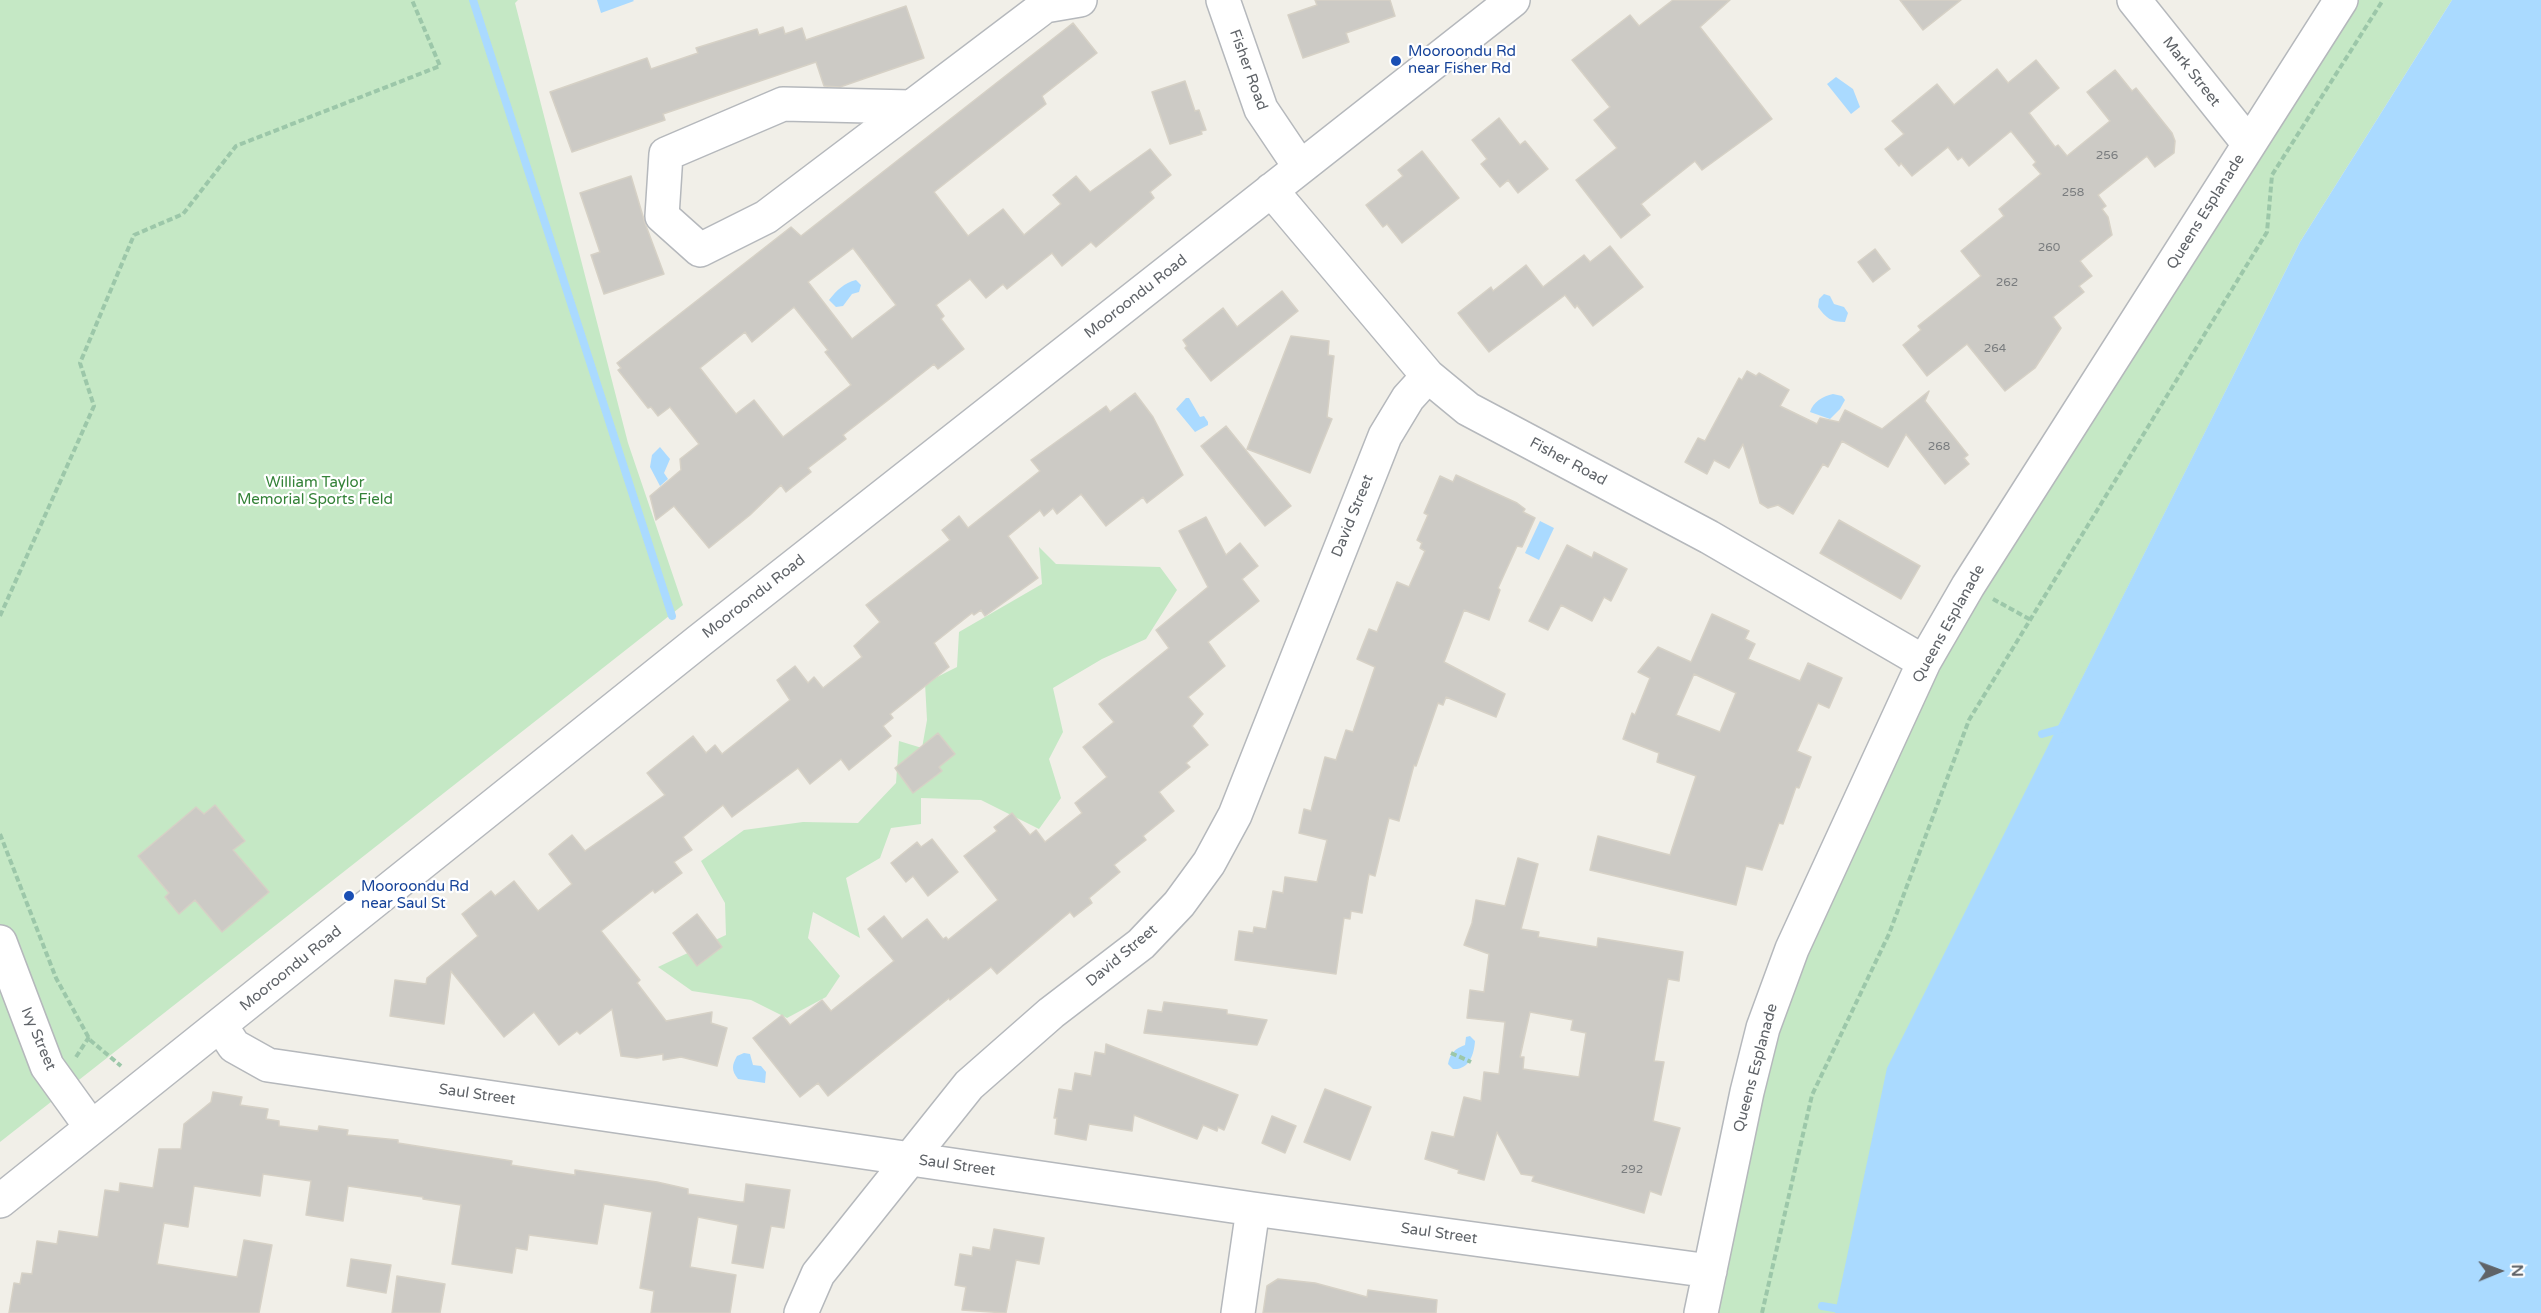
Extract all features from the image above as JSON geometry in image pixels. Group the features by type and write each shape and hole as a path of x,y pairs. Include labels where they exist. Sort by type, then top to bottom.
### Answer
{"street":[{"path":"911,107 783,104 666,154 662,216 700,250 766,217 1045,6 1080,0"},
{"name":"Fisher Road","path":"1223,0 1261,109 1300,167"},
{"name":"Mooroondu Road","path":"0,1201 699,641 1513,0"},
{"name":"Mark Street","path":"2134,0 2249,144"},
{"name":"Queens Esplanade","path":"1701,1313 1763,1028 1792,949 1924,662 1968,586 2341,0"},
{"name":"Fisher Road","path":"1271,190 1428,376 1468,409 1709,537 1924,662"},
{"name":"David Street","path":"801,1313 818,1274 969,1085 1051,1013 1141,944 1179,904 1209,863 1235,815 1385,436 1408,398 1428,376"},
{"name":"Ivy Street","path":"0,942 47,1066 91,1127"},
{"name":"Saul Street","path":"221,1026 234,1046 268,1065 1253,1209 1710,1271"},
{"path":"1238,1313 1253,1209"}],"path":[{"path":"0,616 94,406 80,363 134,235 183,214 236,146 440,66 412,0"},
{"path":"1762,1313 1812,1095 1889,934 1970,720 2267,232 2272,175 2383,0"},
{"path":"1986,596 2031,620"},
{"path":"0,834 57,978 88,1037 117,1062 140,1087"},
{"path":"70,1065 88,1037"},
{"path":"1450,1053 1471,1062"}],"green space":[{"name":"William Taylor Memorial Sports Field","path":"0,0 518,0 515,3 628,443 683,605 0,1142"},
{"path":"2341,0 2452,0 2300,242 2058,727 2198,1313 1701,1313 1747,1092 1924,662"},
{"path":"1039,547 1056,564 1160,567 1177,590 1146,639 1102,659 1053,688 1063,732 1049,759 1061,798 1039,829 981,800 921,798 921,824 891,828 880,858 846,878 860,938 813,912 808,938 840,976 826,997 787,1018 751,1000 692,991 658,967 726,935 725,903 701,861 744,830 803,822 858,823 896,783 899,741 922,748 927,720 925,683 957,667 959,632 1042,584"}],"water":[{"path":"597,0 633,0 634,1 601,13"},
{"path":"2452,0 2541,0 2541,1313 1835,1313 1887,1068 2300,242"},
{"path":"1836,77 1853,89 1860,107 1851,114 1827,84"},
{"path":"856,280 861,285 859,292 852,294 843,306 836,307 829,300 841,287"},
{"path":"1824,294 1830,296 1834,304 1844,307 1848,313 1845,322 1829,319 1818,307 1819,299"},
{"path":"1833,394 1842,396 1845,400 1830,419 1810,412 1819,400"},
{"path":"1186,398 1189,398 1200,417 1204,416 1208,422 1208,425 1195,432 1176,409"},
{"path":"660,447 670,459 664,473 668,479 660,486 650,467 652,455"},
{"path":"1540,521 1554,528 1539,560 1525,553"},
{"path":"1470,1036 1475,1041 1470,1061 1463,1067 1453,1069 1448,1064 1450,1057 1465,1045 1466,1037"},
{"path":"744,1053 750,1054 753,1065 761,1066 766,1072 765,1083 738,1079 733,1070 734,1062 737,1056"}],"building":[{"path":"1315,0 1390,0 1395,16 1346,33 1349,42 1303,58 1288,15 1317,5"},
{"path":"1673,0 1730,0 1700,27 1772,119 1702,170 1695,161 1641,204 1650,215 1621,238 1576,180 1617,148 1594,120 1610,107 1572,60 1630,15 1639,26"},
{"path":"1900,0 1961,0 1923,30"},
{"path":"906,6 924,58 840,87 824,86 816,62 663,114 665,120 572,152 550,92 647,58 651,69 698,53 696,48 757,29 759,35 783,27 785,34 802,28 806,40"},
{"path":"1073,23 1097,53 1042,96 1046,104 934,192 968,236 1003,209 1024,235 1061,204 1053,195 1076,176 1090,192 1150,149 1171,175 1150,192 1154,198 1096,247 1091,242 1062,266 1052,253 1007,289 1003,284 986,298 970,279 936,305 944,316 941,319 964,349 938,369 934,364 843,435 846,439 808,468 811,472 786,492 781,485 750,515 709,548 674,506 656,520 650,496 681,470 680,459 699,444 670,407 658,416 651,407 648,408 618,370 621,368 617,363 791,227 801,236","holes":["853,248 896,305 852,339 808,282","794,307 828,350 825,352 851,385 783,437 754,400 736,414 700,368 745,332 752,342"]},
{"path":"2036,60 2059,88 2029,113 2055,147 2058,145 2067,156 2110,121 2087,92 2115,70 2132,91 2136,88 2172,133 2175,141 2174,153 2155,167 2147,156 2098,195 2106,206 2102,209 2108,217 2112,235 2080,261 2092,276 2079,286 2084,292 2053,317 2061,328 2035,368 2005,391 1967,344 1927,376 1903,345 1921,330 1918,326 1981,276 1961,251 2004,216 1999,209 2041,174 2033,165 2036,162 2011,131 1969,166 1962,157 1958,160 1948,147 1912,176 1901,163 1899,166 1885,149 1904,134 1892,121 1937,84 1954,105 1997,69 2008,83"},
{"path":"1185,81 1195,111 1199,110 1206,130 1201,131 1202,134 1170,144 1152,92"},
{"path":"1499,118 1520,145 1525,141 1548,169 1518,193 1508,180 1500,187 1481,164 1487,159 1472,140"},
{"path":"1422,151 1459,198 1402,243 1387,224 1383,227 1366,205 1403,176 1398,170"},
{"path":"631,176 664,274 604,294 591,255 600,252 580,193"},
{"path":"1610,246 1643,287 1593,326 1577,305 1575,308 1565,295 1489,352 1458,313 1491,287 1493,291 1526,265 1543,287 1584,255 1590,262"},
{"path":"1875,249 1890,269 1873,282 1858,262"},
{"path":"1282,291 1298,311 1211,381 1185,348 1187,346 1183,340 1223,308 1237,327"},
{"path":"1291,336 1329,341 1328,355 1334,356 1327,417 1332,419 1310,473 1247,449"},
{"path":"1747,371 1756,376 1759,373 1789,390 1780,406 1817,424 1820,418 1839,422 1845,410 1882,429 1929,391 1925,401 1968,455 1964,458 1969,464 1945,484 1906,434 1888,467 1842,441 1828,467 1823,464 1793,514 1778,505 1768,508 1760,503 1743,444 1729,468 1714,460 1707,474 1685,462 1698,438 1705,441 1739,378 1742,380"},
{"path":"1135,393 1153,417 1183,475 1147,503 1143,497 1106,526 1081,494 1057,514 1053,508 1044,516 1040,510 1008,536 1038,578 985,616 981,610 974,615 972,613 934,643 949,667 890,714 893,718 883,726 891,736 849,770 841,759 810,784 798,768 732,817 723,805 683,837 692,850 674,862 682,873 655,893 653,890 601,931 640,980 637,983 666,1021 712,1012 711,1023 727,1028 717,1066 681,1057 663,1060 663,1054 637,1058 621,1056 612,1009 580,1034 577,1031 559,1045 534,1012 504,1037 451,971 444,1024 390,1016 395,980 426,984 427,978 478,936 462,914 491,891 495,896 514,881 538,911 572,884 549,854 572,835 585,851 665,795 647,773 693,736 706,753 715,745 722,754 790,700 777,680 795,666 808,683 814,677 823,688 862,657 854,646 880,622 866,605 950,540 942,530 959,516 968,528 1040,471 1031,460 1106,406 1110,412"},
{"path":"1226,426 1291,506 1265,526 1201,446"},
{"path":"1456,475 1517,503 1525,509 1523,512 1535,518 1522,547 1517,546 1498,588 1500,590 1489,620 1464,610 1444,662 1505,694 1496,717 1446,697 1443,705 1438,703 1416,766 1414,765 1399,821 1389,818 1375,876 1369,874 1362,913 1351,911 1350,919 1344,918 1336,974 1235,960 1239,931 1253,933 1254,927 1266,929 1273,891 1283,893 1285,877 1317,882 1327,840 1299,833 1304,809 1311,811 1325,757 1336,760 1346,730 1353,732 1375,667 1357,659 1369,629 1377,632 1397,582 1409,587 1425,551 1420,548 1422,543 1417,540 1428,515 1424,513 1440,476 1453,482"},
{"path":"1206,517 1226,555 1240,543 1258,566 1242,579 1259,601 1208,642 1225,666 1188,697 1203,714 1192,726 1208,745 1186,763 1190,767 1159,792 1174,811 1143,836 1146,840 1114,865 1120,872 1089,898 1092,903 1074,917 1070,912 997,974 991,967 828,1096 818,1083 800,1097 753,1038 782,1015 790,1025 822,1000 831,1011 894,961 868,929 884,916 902,939 927,919 943,939 946,937 948,940 998,900 964,856 997,831 994,827 1012,813 1030,835 1036,830 1045,842 1082,813 1075,803 1107,777 1083,747 1114,722 1099,704 1169,648 1156,630 1208,587 1179,531"},
{"path":"1839,520 1920,566 1901,599 1820,553"},
{"path":"1567,545 1592,558 1594,552 1627,569 1611,601 1604,597 1592,621 1561,605 1548,630 1529,621"},
{"path":"1712,614 1749,631 1745,639 1755,644 1748,659 1800,681 1808,663 1842,678 1829,708 1818,703 1797,751 1811,757 1799,788 1796,787 1783,824 1779,823 1762,870 1746,866 1736,905 1590,870 1598,836 1670,855 1696,776 1657,762 1659,753 1623,739 1632,713 1635,715 1650,678 1638,672 1658,647 1691,662","holes":["1694,674 1736,693 1720,732 1676,715"]},
{"path":"938,733 955,754 939,767 942,771 913,793 895,768"},
{"path":"215,805 245,841 233,850 269,892 222,932 195,900 179,914 165,897 169,893 138,856 196,807 204,814"},
{"path":"932,839 958,872 928,896 913,876 906,882 891,863 917,842 921,847"},
{"path":"1518,858 1538,864 1521,929 1539,932 1538,937 1597,947 1598,938 1683,952 1679,981 1668,979 1654,1061 1664,1062 1653,1121 1680,1128 1661,1195 1650,1191 1644,1213 1532,1181 1534,1176 1521,1174 1497,1132 1484,1180 1458,1173 1459,1170 1425,1159 1432,1132 1454,1137 1464,1097 1481,1101 1484,1072 1499,1074 1505,1022 1467,1018 1470,990 1484,992 1489,954 1464,945 1472,923 1476,900 1505,906","holes":["1530,1012 1573,1020 1571,1030 1586,1033 1579,1077 1523,1069 1524,1057 1520,1057"]},
{"path":"697,914 722,947 697,966 673,933"},
{"path":"1164,1002 1227,1010 1227,1014 1267,1020 1257,1045 1144,1033 1148,1010 1162,1012"},
{"path":"1106,1044 1238,1095 1224,1130 1218,1127 1217,1131 1203,1125 1197,1139 1134,1115 1132,1131 1089,1124 1086,1140 1055,1134 1057,1118 1054,1118 1059,1089 1072,1091 1075,1073 1091,1076 1095,1052 1105,1054"},
{"path":"1325,1089 1371,1107 1350,1160 1304,1142"},
{"path":"213,1092 242,1097 240,1105 268,1109 266,1119 279,1121 279,1126 318,1131 319,1126 348,1130 347,1135 398,1140 398,1143 512,1161 511,1165 575,1175 575,1170 657,1182 688,1189 688,1194 740,1202 744,1202 746,1184 790,1190 784,1228 771,1226 763,1268 732,1263 738,1225 698,1217 690,1267 736,1275 730,1313 651,1313 654,1291 640,1288 652,1212 604,1204 597,1244 529,1235 527,1250 516,1248 512,1273 452,1264 461,1205 348,1186 343,1221 306,1215 311,1181 263,1174 260,1196 194,1186 188,1227 164,1223 157,1264 237,1277 244,1240 272,1245 259,1313 9,1313 14,1283 20,1284 22,1273 32,1274 37,1241 57,1244 59,1231 98,1237 105,1190 119,1192 120,1183 153,1188 159,1149 181,1149 184,1124 211,1102"},
{"path":"1272,1116 1296,1126 1285,1153 1262,1143"},
{"path":"994,1229 1044,1238 1039,1264 1016,1260 1006,1313 962,1310 966,1287 955,1285 960,1254 972,1256 973,1247 990,1250"},
{"path":"351,1259 391,1265 386,1293 347,1286"},
{"path":"397,1276 445,1284 440,1313 392,1313"},
{"path":"1278,1279 1315,1283 1367,1297 1368,1290 1437,1300 1436,1313 1263,1313 1267,1286"}],"waterway":[{"path":"473,0 672,616"},
{"path":"2042,734 2067,727"},
{"path":"1822,1306 1864,1313"}],"place":[{"name":"Mooroondu Rd near Fisher Rd","path":"1396,61"},
{"name":"Mooroondu Rd near Saul St","path":"349,896"}]}
